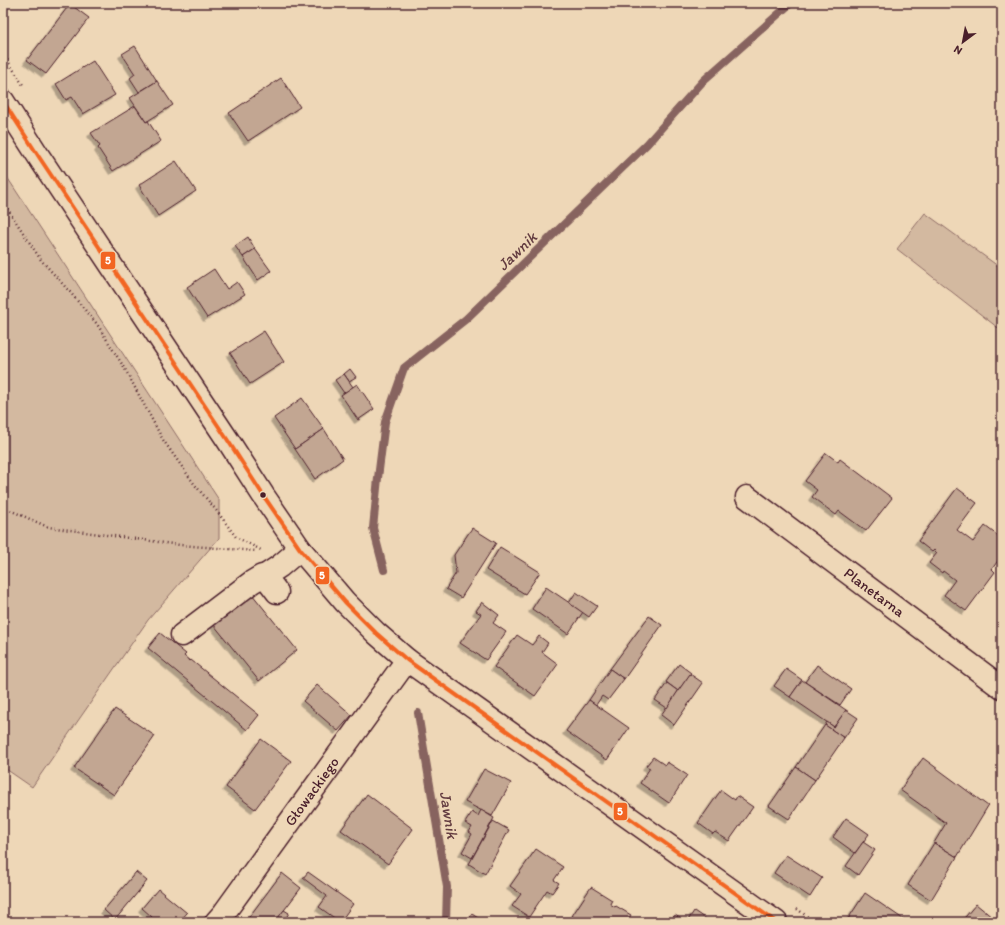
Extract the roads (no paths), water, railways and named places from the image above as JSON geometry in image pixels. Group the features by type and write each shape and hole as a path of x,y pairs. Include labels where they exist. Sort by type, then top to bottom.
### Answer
{"main road":[{"path":"3,101 300,549 350,607 376,633 407,660 776,922"},
{"name":"Planetarna","path":"747,497 1002,688"},
{"path":"182,635 262,576 271,584 280,566 300,549"},
{"name":"Głowackiego","path":"216,922 407,660"}],"waterway":[{"name":"Jawnik","path":"384,570 373,528 385,422 404,368 466,319 647,144 704,80 791,3"},
{"name":"Jawnik","path":"418,713 447,887 446,922"}]}
